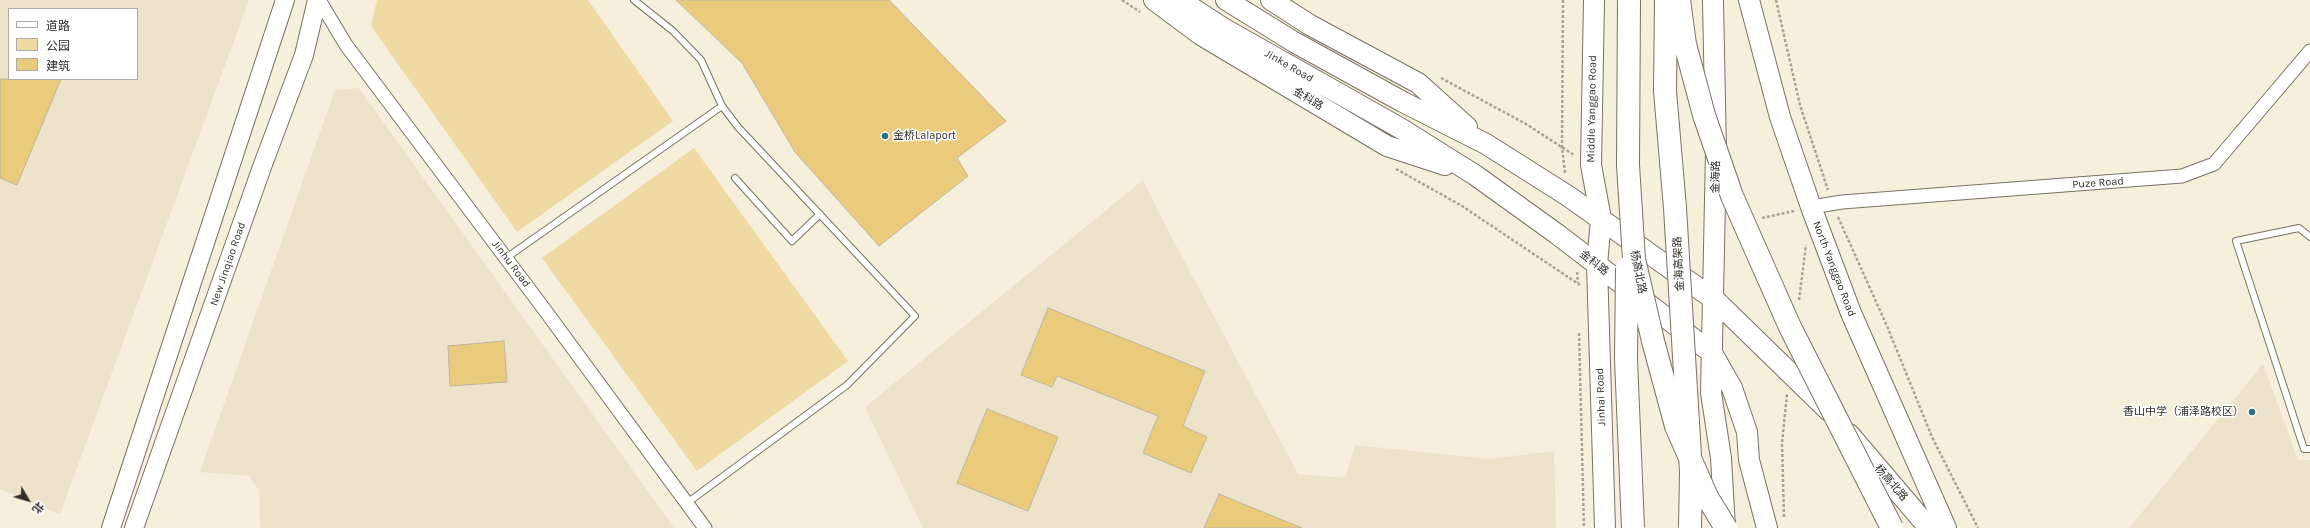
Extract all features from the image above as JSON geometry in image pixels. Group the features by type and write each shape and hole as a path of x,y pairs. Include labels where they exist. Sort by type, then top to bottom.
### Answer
{"highway":[{"name":"杨高北路","path":"1629,0 1628,165 1634,259 1653,342 1676,426 1707,497 1726,528"},
{"name":"金海高架路","path":"1666,0 1665,91 1675,208 1691,464 1690,528"},
{"name":"杨高北路","path":"1679,0 1685,44 1704,115 1732,196 1790,326 1892,528"},
{"path":"1628,165 1626,360 1633,528"}],"main road":[{"name":"金科路","path":"1154,0 1201,36 1387,146 1475,175"},
{"name":"Jinke Road","path":"1180,0 1223,28 1286,65 1400,128"},
{"path":"1226,0 1294,42 1403,102 1486,144 1542,179 1601,219 1714,300"},
{"path":"1271,0 1310,25 1418,83 1486,144"},
{"name":"Middle Yanggao Road","path":"1594,0 1591,165 1601,219 1598,265"},
{"name":"金海路","path":"1712,353 1716,152 1713,0"},
{"name":"North Yanggao Road","path":"1749,0 1780,117 1810,207 1854,320 1946,528"},
{"name":"金科路","path":"1400,128 1475,175 1557,234 1712,353"},
{"name":"Jinhai Road","path":"1598,265 1605,528"},
{"name":"杨高北路","path":"1714,300 1825,406 1929,528"},
{"path":"1712,353 1711,394 1721,458 1726,528"},
{"path":"1712,353 1732,388 1747,432 1749,460 1767,528"}],"street":[{"path":"110,528 285,0"},
{"name":"Jinhu Road","path":"318,0 346,45 506,258 705,528"},
{"name":"New Jinqiao Road","path":"134,528 262,168 304,55 318,0"},
{"name":"Puze Road","path":"1810,207 1842,202 2182,176 2214,164 2310,51"}],"lane":[{"path":"634,0 673,31 701,60 722,106 738,127 915,316 847,385 687,503"},
{"path":"506,258 722,106"},
{"path":"735,178 792,241 820,214"},
{"path":"2310,237 2299,228 2236,241 2304,449 2310,449"}],"path":[{"path":"1776,0 1800,105 1832,204 1887,326 1932,437 1978,528"}],"shaded area":[{"path":"0,0 249,0 60,514 0,489"},
{"path":"359,88 674,528 260,528 259,490 249,476 200,472 335,90"},
{"path":"1143,180 1162,219 1298,474 1345,478 1355,445 1489,459 1554,451 1556,528 923,528 865,407"},
{"name":"香山中学（浦泽路校区）","path":"2263,364 2298,460 2310,460 2310,528 2129,528"}],"green space":[{"path":"377,0 588,0 673,121 517,232 371,26"},
{"path":"694,148 848,361 697,471 542,258"}],"building":[{"name":"金桥Lalaport","path":"676,0 889,0 1006,121 957,158 968,176 879,246 795,152 742,63"},
{"path":"0,79 61,80 17,185 0,178"},
{"path":"1048,308 1205,371 1183,426 1207,437 1191,473 1143,453 1158,416 1057,376 1052,387 1021,375"},
{"path":"504,341 507,382 450,386 448,346"},
{"path":"987,409 1058,437 1028,511 957,483"},
{"path":"1219,494 1302,528 1204,528"}],"place":[{"name":"金桥Lalaport","path":"885,136"},
{"name":"香山中学（浦泽路校区）","path":"2252,412"}]}
